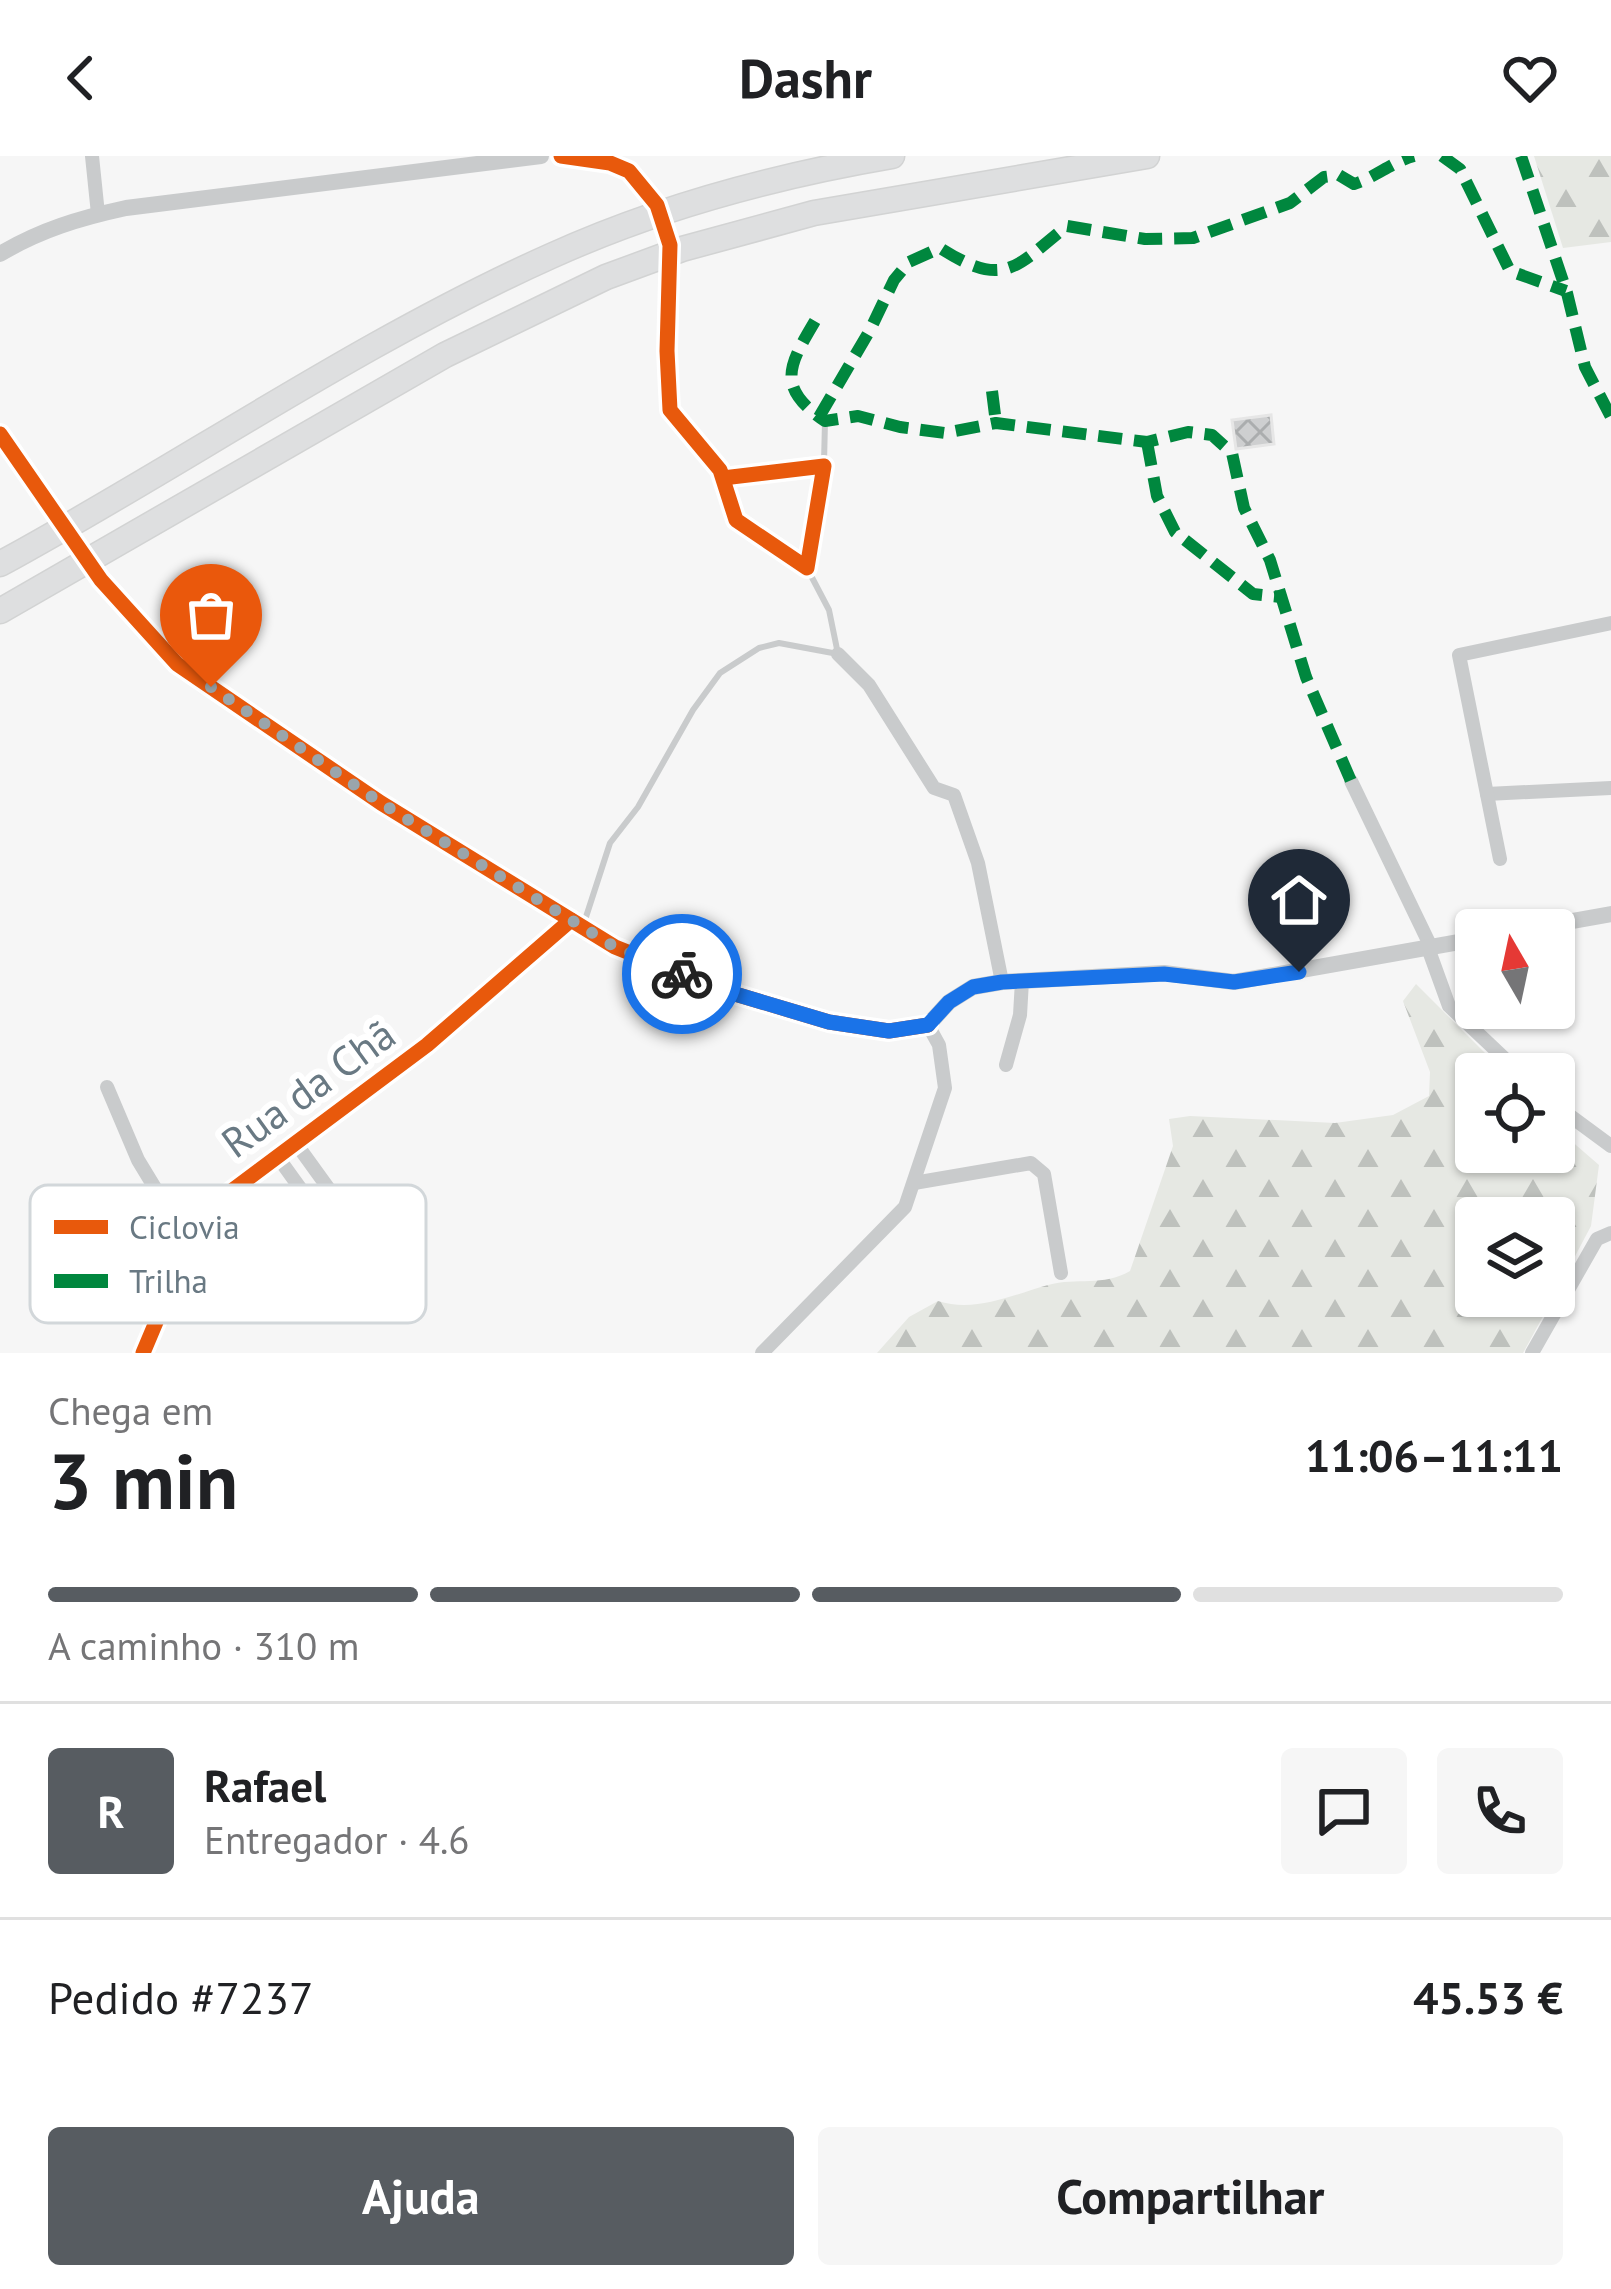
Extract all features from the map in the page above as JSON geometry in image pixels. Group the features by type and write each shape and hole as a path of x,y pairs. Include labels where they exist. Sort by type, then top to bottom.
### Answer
{"highway":[{"path":"0,564 392,338 552,255 714,196 892,156"},
{"path":"0,611 445,356 628,269 728,235 828,210 1148,156"}],"street":[{"path":"92,156 98,214"},
{"path":"0,254 30,236 98,214 429,163 541,156"},
{"path":"560,156 610,163 629,171 646,189"},
{"path":"671,271 670,410 723,478 736,520 807,568 824,466 723,478"},
{"path":"0,434 52,510"},
{"path":"101,580 177,664 381,803 615,947 725,991 829,1022 889,1031 928,1025 949,1002 973,987 1002,982 1164,974 1234,982 1455,943"},
{"path":"1500,859 1459,655 1611,622"},
{"path":"838,655 869,685 934,788 954,795 978,863 1002,982"},
{"path":"1351,782 1430,947 1449,1006 1499,1053"},
{"path":"1487,794 1611,788"},
{"path":"1575,920 1611,914"},
{"name":"Rua da Chã","path":"239,1185 427,1045 577,923"},
{"path":"1006,1065 1020,1015 1022,981"},
{"path":"762,1353 905,1208 945,1088 939,1045 928,1025"},
{"path":"107,1087 153,1185"},
{"path":"1575,1120 1611,1146"},
{"path":"295,1142 326,1185"},
{"path":"277,1156 298,1185"},
{"path":"914,1183 1031,1163 1044,1174 1061,1273"},
{"path":"1532,1353 1597,1239 1611,1233"},
{"name":"Rua da Chã","path":"143,1353 156,1323"}],"lane":[{"path":"824,466 825,421"},
{"path":"577,923 610,843 638,807 693,710 720,673 759,648 779,643 838,655 830,610 807,568"}],"green space":[{"path":"1534,156 1611,156 1611,242 1563,248"},
{"path":"1416,984 1455,1023 1455,1029 1461,1029 1485,1053 1455,1053 1455,1173 1575,1173 1575,1144 1599,1165 1591,1226 1575,1256 1575,1197 1455,1197 1455,1317 1543,1317 1523,1353 877,1353 909,1317 938,1301 980,1304 1048,1285 1110,1279 1130,1271 1173,1146 1169,1119 1335,1123 1393,1115 1429,1096 1430,1072 1403,1001"}],"building":[{"path":"1271,415 1274,444 1236,449 1232,420"}],"tunnel":[{"path":"647,189 667,227 670,261"},
{"path":"60,522 94,569"}],"marked path":[{"path":"819,417 894,280 909,262 940,248 962,261 996,270 1022,262 1067,226 1145,239 1193,238 1290,203 1324,177 1339,175 1354,184 1414,156"},
{"path":"1442,156 1460,169 1510,271 1566,291"},
{"path":"1521,156 1567,293 1585,367 1611,417"},
{"path":"815,321 794,363 793,386 809,409 825,421 858,416 945,433 996,423 1147,442 1188,432 1212,435 1232,453 1244,508 1270,560 1306,677 1351,781"},
{"path":"992,391 996,423"},
{"path":"1147,442 1157,496 1175,532 1253,594 1281,597"}],"cycle path":[{"path":"561,156 610,163 629,171 657,205 670,245 670,410 720,470 736,520 807,568 824,466 723,478"},
{"path":"0,434 101,580 177,664 381,803 615,947 725,991 829,1022 889,1031 928,1025"},
{"path":"240,1185 427,1045 571,920"},
{"path":"143,1353 156,1323"}],"way so far":[{"path":"211,687 381,803 615,947 682,974"}],"route":[{"path":"682,974 829,1022 889,1031 928,1025 949,1002 973,987 1002,982 1164,974 1234,982 1299,972"}]}
